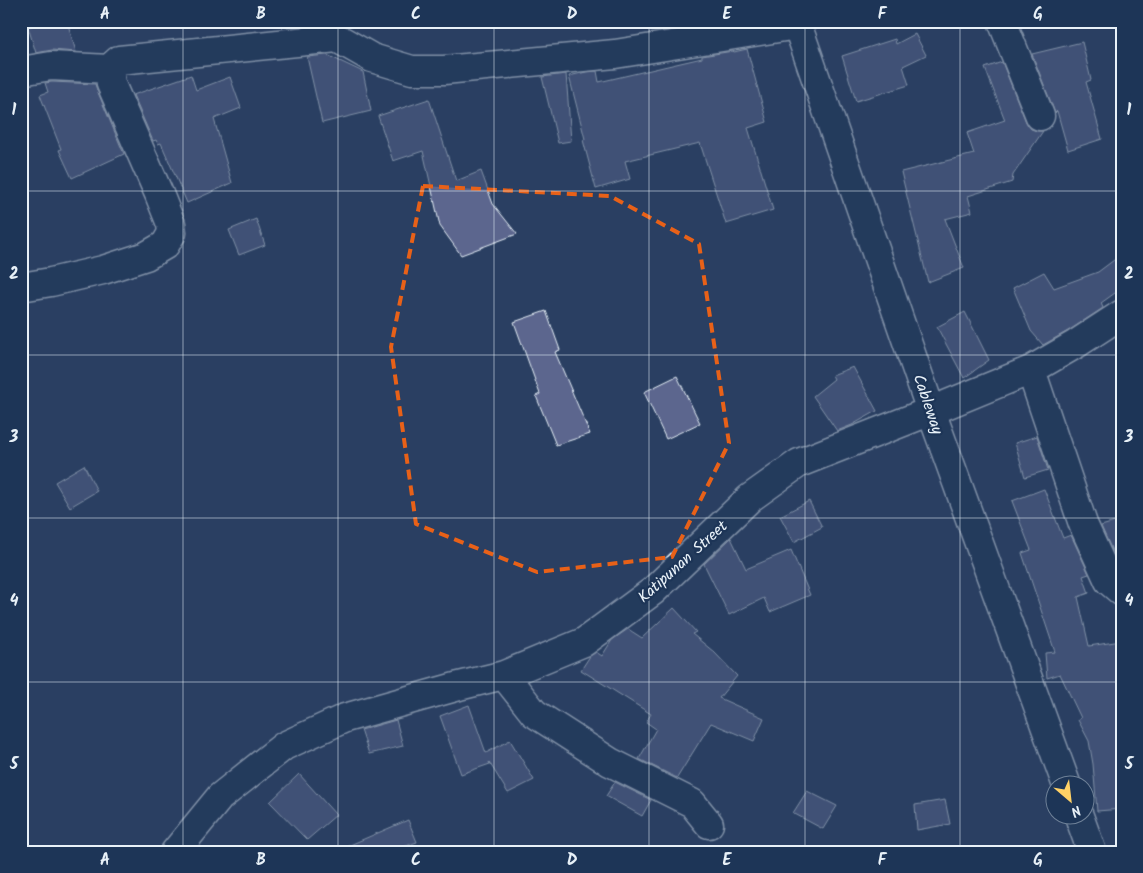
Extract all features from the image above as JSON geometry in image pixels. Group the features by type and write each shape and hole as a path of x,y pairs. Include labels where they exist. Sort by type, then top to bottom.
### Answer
{"street":[{"path":"1002,21 1040,116"},
{"path":"21,71 51,66 109,69 119,60 337,38 372,58 412,70 444,70 615,54 797,23"},
{"name":"Cableway","path":"797,23 931,411 1063,776"},
{"path":"21,286 51,282 103,270 146,256 165,245 172,233 171,224 159,194 111,84 109,69"},
{"name":"Katipunan Street","path":"175,852 220,797 284,746 345,718 459,686 504,676 584,642 654,591 750,498 799,463 1031,370 1122,314"},
{"path":"1031,370 1083,524 1109,581 1122,592"},
{"path":"504,676 534,713 610,762 692,803 709,824"},
{"path":"1082,826 1092,852"}],"highlighted area":[{"path":"423,186 610,196 699,244 729,443 672,557 537,572 416,524 391,347"}],"building":[{"path":"48,21 67,21 76,52 52,50 36,53 28,27"},
{"path":"915,34 926,55 903,66 909,85 856,101 842,56 895,39 896,44"},
{"path":"1082,42 1091,80 1086,82 1102,139 1068,150 1057,111 1055,113 1032,54"},
{"path":"747,49 767,122 748,128 773,210 726,224 700,143 625,161 630,179 596,189 569,76 597,71 599,82 702,58 702,56"},
{"path":"327,55 363,72 371,111 322,123 307,57"},
{"path":"1002,62 1026,122 1031,129 1043,131 1013,175 1012,182 968,196 972,212 945,219 964,268 928,282 901,172 974,154 967,133 1005,120 985,68"},
{"path":"566,74 571,141 558,143 542,77"},
{"path":"191,75 196,90 230,77 241,108 214,119 232,183 187,203 161,143 158,144 156,140 153,141 133,95"},
{"path":"45,83 95,84 124,154 72,178 59,150 61,149 40,95 48,92"},
{"path":"429,99 456,181 481,171 493,204 517,234 461,255 440,226 423,151 393,161 378,116"},
{"path":"256,219 265,245 239,255 229,230"},
{"path":"1122,254 1122,288 1101,303 1103,308 1043,345 1031,331 1013,288 1044,272 1054,288 1098,272"},
{"path":"546,311 560,350 555,352 590,434 556,445 536,396 540,394 514,322"},
{"path":"965,312 989,360 964,378 937,327"},
{"path":"853,367 877,411 837,431 813,396 834,379 832,375"},
{"path":"677,376 700,423 666,439 644,392"},
{"path":"1037,436 1048,470 1025,477 1015,443"},
{"path":"84,465 97,491 70,507 55,482"},
{"path":"1044,489 1063,538 1071,535 1089,574 1083,576 1089,593 1078,597 1089,646 1121,641 1122,809 1097,811 1096,776 1094,776 1089,741 1078,720 1081,718 1060,674 1047,678 1045,653 1055,652 1022,553 1031,550 1012,501"},
{"path":"809,501 822,527 794,542 780,516"},
{"path":"1122,520 1122,563 1118,564 1101,526"},
{"path":"731,538 746,569 791,550 810,595 770,612 764,598 729,615 704,564"},
{"path":"674,608 696,632 692,634 714,652 737,676 719,698 764,718 754,741 711,723 677,778 639,759 656,729 646,722 651,714 581,670 590,656 596,652 602,656 612,640 628,629 642,638"},
{"path":"469,705 486,753 510,740 534,780 508,793 489,762 490,764 461,774 440,716"},
{"path":"396,720 403,746 369,754 361,730"},
{"path":"299,774 336,815 307,840 270,802"},
{"path":"615,782 651,800 642,816 606,796"},
{"path":"807,791 837,806 823,829 793,813"},
{"path":"945,800 950,824 917,830 915,805"},
{"path":"408,820 417,842 389,852 344,852 343,848"}]}
